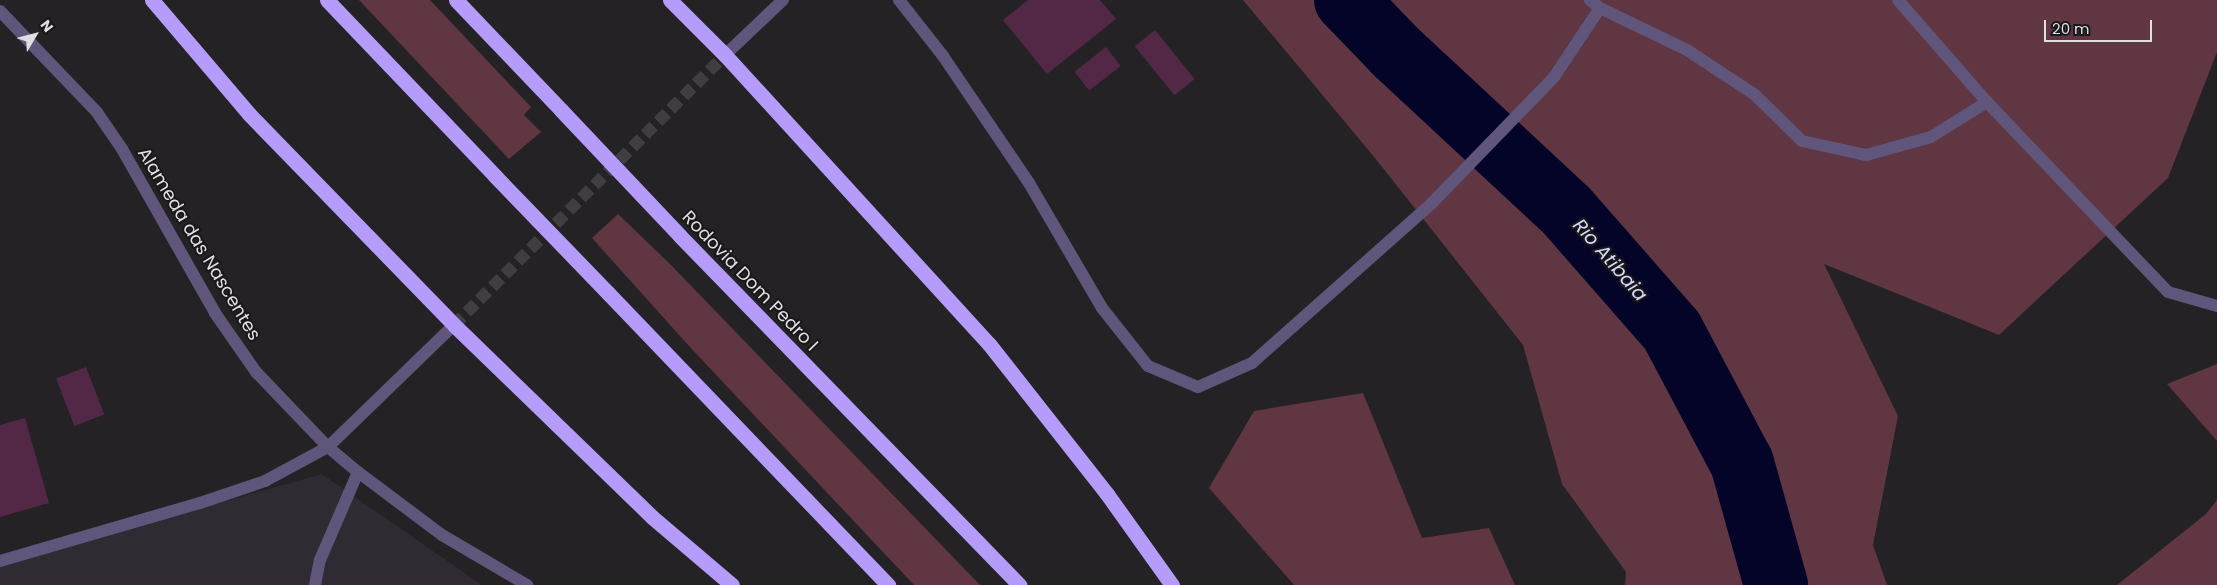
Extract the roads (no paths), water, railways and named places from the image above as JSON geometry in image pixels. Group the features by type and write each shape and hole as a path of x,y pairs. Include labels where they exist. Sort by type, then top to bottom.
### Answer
{"highway":[{"path":"152,0 250,114 454,325 652,517 732,585"},
{"path":"327,0 888,585"},
{"name":"Rodovia Dom Pedro I","path":"456,0 680,236 1019,585"},
{"path":"670,0 725,55 988,344 1107,494 1172,585"}],"street":[{"path":"725,55 783,0"},
{"path":"899,0 943,56 1029,183 1102,308 1148,366 1198,387 1252,362 1432,203 1554,77 1600,8"},
{"path":"1590,0 1600,8 1687,50 1754,94 1802,141 1866,155 1931,137 1987,102"},
{"path":"1898,0 1987,102 2168,292 2217,306"},
{"name":"Alameda das Nascentes","path":"0,11 96,111 122,149 215,313 256,372 328,447 358,472 442,535 527,585"},
{"path":"0,561 182,508 256,484 328,447 454,325"},
{"path":"315,585 320,560 358,472"}],"waterway":[{"name":"Rio Atibaia","path":"1346,0 1396,52 1567,211 1672,331 1742,463 1776,585"}],"tunnel":[{"path":"454,325 725,55"}]}
